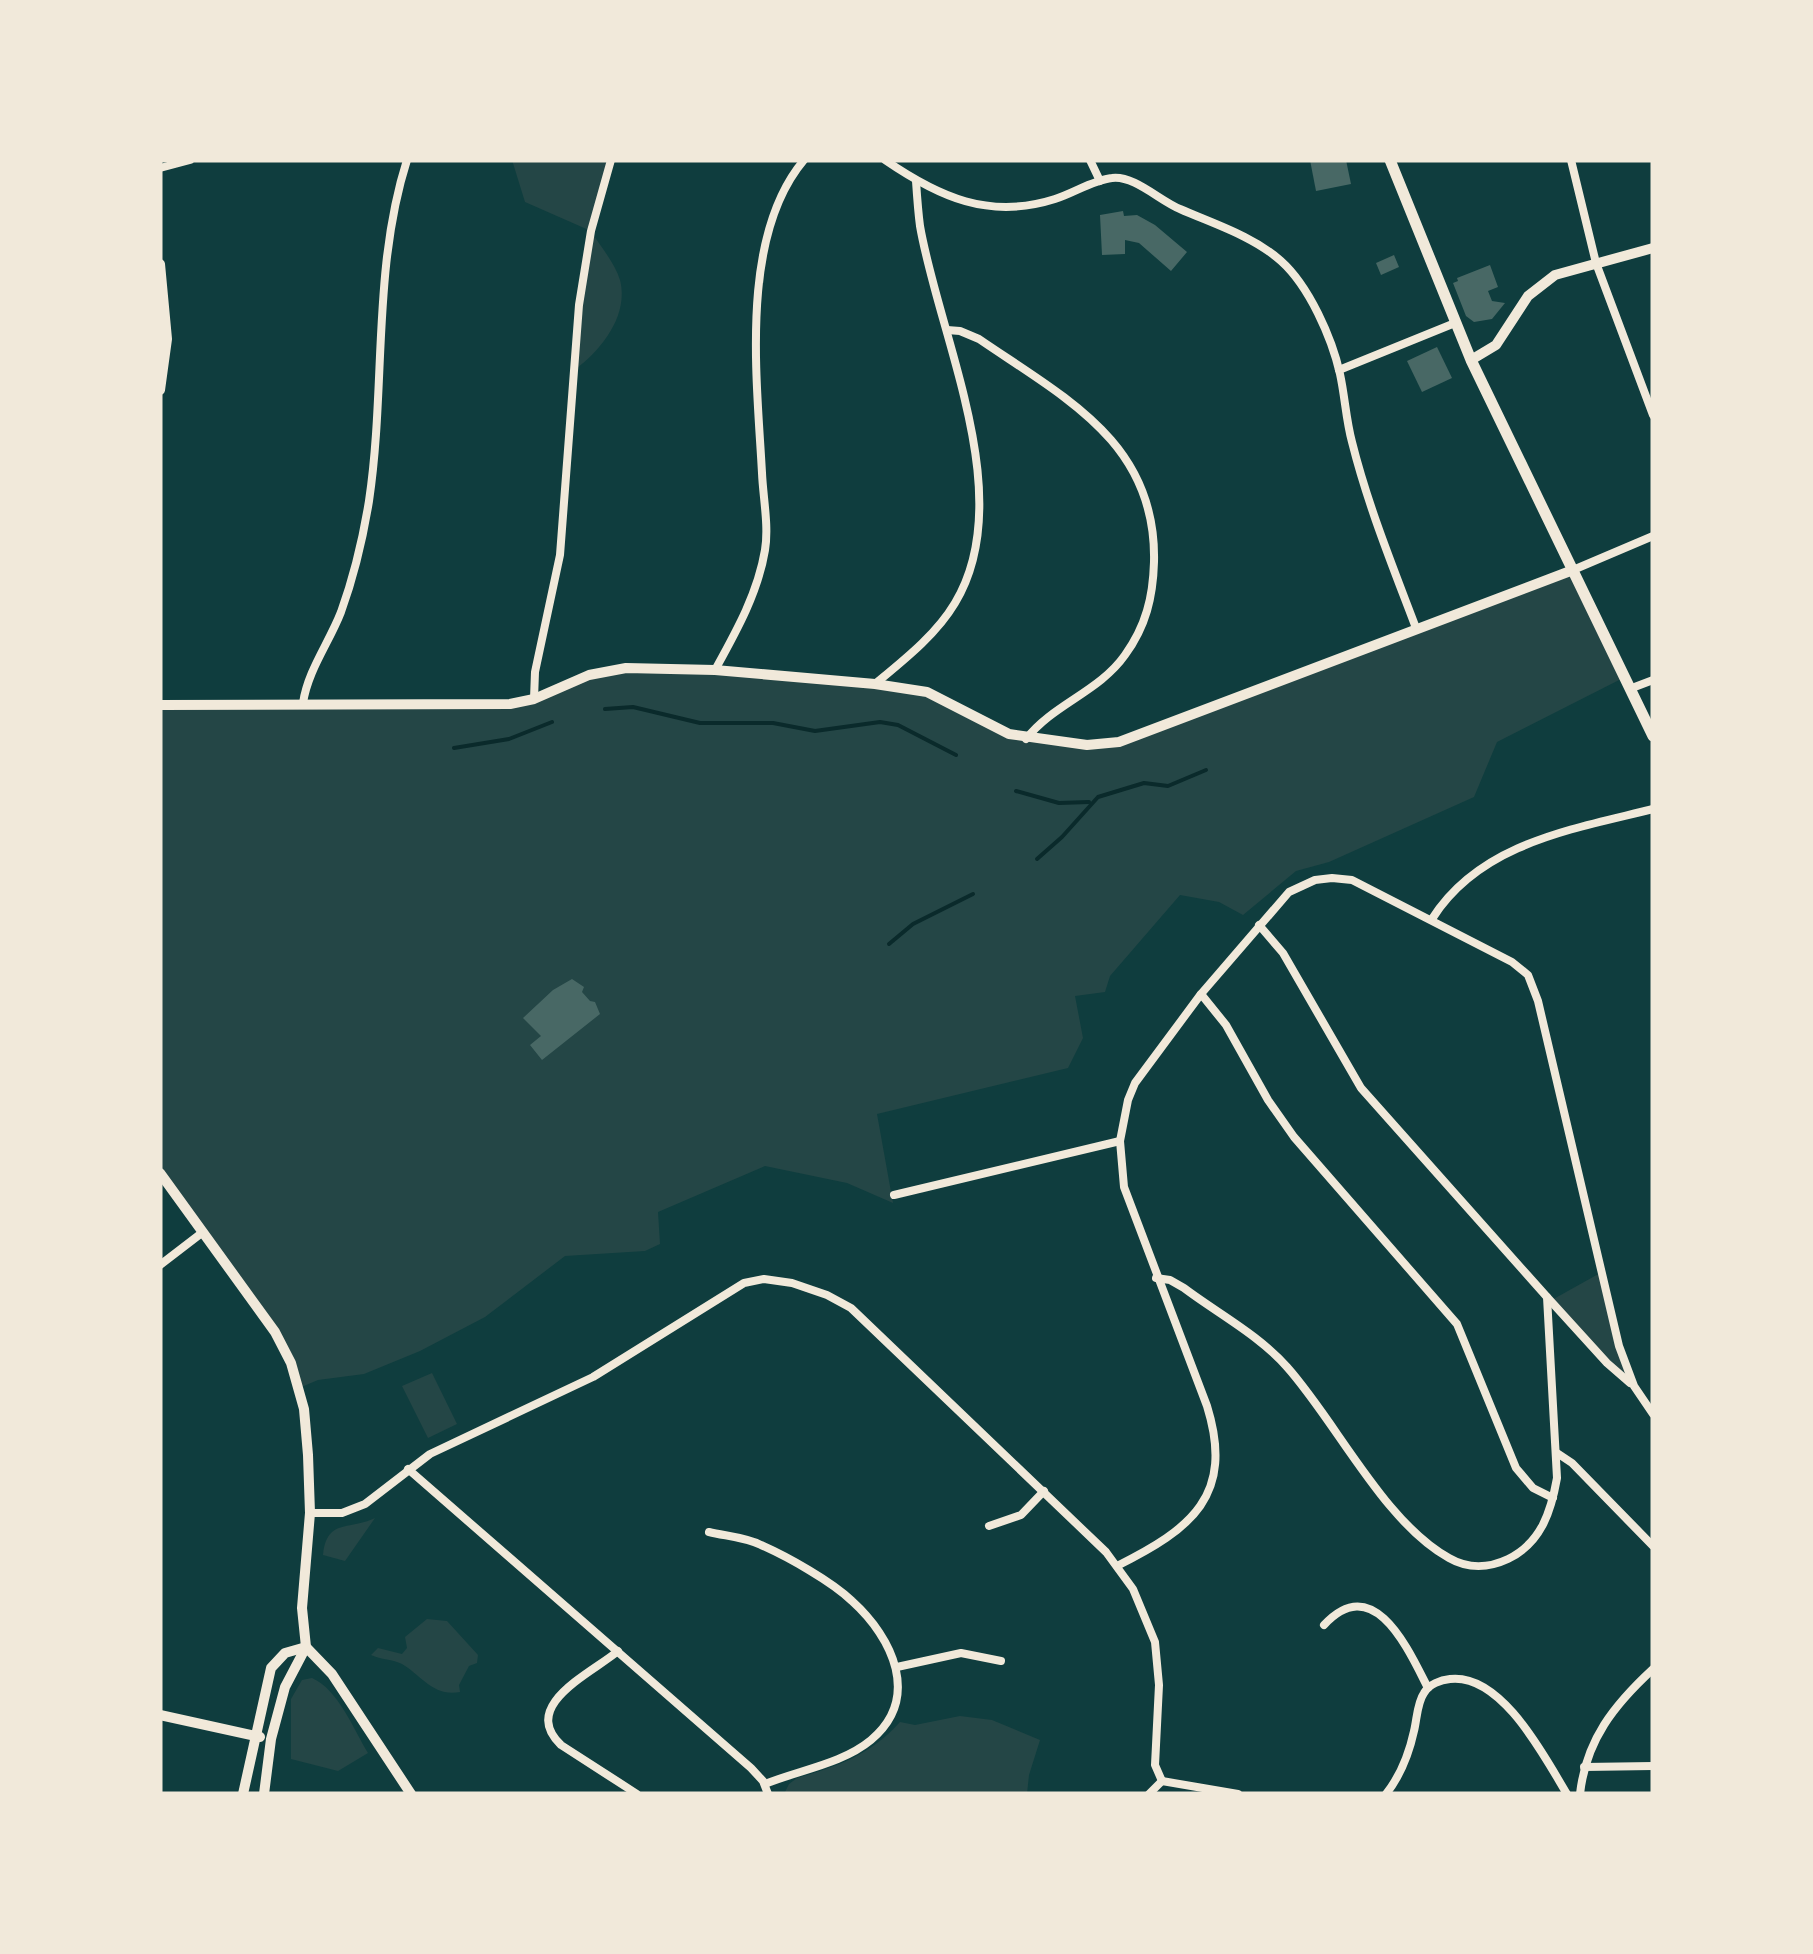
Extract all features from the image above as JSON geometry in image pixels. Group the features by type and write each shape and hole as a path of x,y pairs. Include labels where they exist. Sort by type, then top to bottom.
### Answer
{"main road":[{"path":"1390,160 1455,323 1653,736"}],"street":[{"path":"160,168 190,160"},
{"path":"303,703 306,686 340,614 362,538 376,437 386,256 392,206 407,160"},
{"path":"534,698 535,672 560,554 580,305 591,231 611,160"},
{"path":"715,670 751,600 766,547 758,402 762,267 772,218 804,160"},
{"path":"885,160 950,198 987,208 1052,200 1114,177 1126,179 1168,204 1252,240 1284,263 1321,323 1339,370 1351,440 1416,628"},
{"path":"1090,160 1100,182"},
{"path":"1571,160 1596,263 1653,415"},
{"path":"875,684 946,617 962,588 978,540 979,486 973,442 920,227 916,181"},
{"path":"1472,360 1496,345 1528,296 1555,275 1653,248"},
{"path":"160,264 167,338 160,390"},
{"path":"1339,370 1455,323"},
{"path":"947,330 978,339 1093,421 1129,460 1143,486 1151,514 1154,578 1150,609 1137,636 1107,676 1041,720 1026,739"},
{"path":"160,705 510,704 589,675 626,668 715,670 927,692 992,728 1026,739 1086,745 1119,742 1653,536"},
{"path":"1632,688 1653,680"},
{"path":"1432,919 1467,879 1526,842 1653,809"},
{"path":"1117,1566 1166,1541 1203,1506 1215,1470 1216,1442 1124,1187 1120,1141 1125,1109 1135,1083 1201,994 1295,888 1332,878 1352,880 1512,962 1528,975 1619,1346 1634,1386 1653,1414"},
{"path":"1259,925 1282,953 1362,1088 1607,1363 1634,1386"},
{"path":"1201,994 1226,1025 1274,1110 1294,1137 1457,1324 1516,1468 1533,1488 1553,1498"},
{"path":"894,1195 1120,1141"},
{"path":"160,1173 274,1332 290,1364 304,1410 310,1513 302,1608 306,1648 286,1687 271,1739 264,1794"},
{"path":"160,1265 203,1232"},
{"path":"1156,1278 1176,1283 1282,1361 1396,1510 1422,1538 1450,1559 1479,1566 1498,1564 1517,1554 1541,1531 1553,1498 1557,1453 1547,1297"},
{"path":"310,1513 342,1513 358,1508 408,1469 452,1443 593,1377 744,1283 764,1279 805,1286 851,1308 1044,1491 1117,1566 1138,1598 1155,1642 1159,1685 1155,1766 1162,1781"},
{"path":"1557,1453 1572,1463 1653,1546"},
{"path":"408,1469 752,1768 766,1789 847,1755 875,1736 893,1709 897,1667 866,1618 846,1596 759,1544 709,1532"},
{"path":"989,1526 1021,1515 1044,1491"},
{"path":"1324,1625 1345,1609 1360,1606 1373,1610 1396,1632 1428,1688"},
{"path":"243,1794 272,1668 285,1653 306,1648"},
{"path":"306,1648 332,1674 411,1794"},
{"path":"618,1651 552,1702 548,1723 561,1744 637,1794"},
{"path":"897,1667 961,1654 1001,1661"},
{"path":"1580,1794 1584,1767 1602,1725 1653,1669"},
{"path":"1386,1794 1406,1758 1420,1702 1428,1688 1455,1678 1475,1683 1495,1696 1528,1732 1567,1794"},
{"path":"160,1715 271,1739"},
{"path":"1584,1767 1653,1766"},
{"path":"1148,1794 1162,1781"},
{"path":"1162,1781 1238,1794"}],"shaded area":[{"path":"512,160 611,160 591,231 525,202"},
{"path":"591,231 618,274 621,306 604,341 576,369"},
{"path":"1573,570 1627,676 1497,742 1474,797 1329,862 1296,871 1243,915 1219,902 1180,895 1110,976 1105,992 1075,996 1083,1038 1068,1068 877,1114 893,1203 847,1183 765,1166 658,1212 660,1244 645,1251 565,1256 485,1317 420,1351 364,1374 318,1380 299,1388 291,1363 160,1173 160,705 510,704 626,668 715,670 927,692 1009,734 1119,742"},
{"path":"1602,1272 1634,1386 1550,1301"},
{"path":"432,1373 457,1424 428,1438 402,1386"},
{"path":"375,1518 345,1561 323,1555 325,1543 334,1530"},
{"path":"427,1619 447,1621 478,1655 477,1663 469,1666 459,1685 460,1692 442,1691 402,1664 371,1655 378,1648 402,1654 407,1648 405,1637"},
{"path":"312,1678 337,1700 368,1753 338,1771 291,1759 291,1699 302,1680"},
{"path":"960,1716 992,1720 1040,1740 1027,1794 784,1794 797,1778 853,1758 900,1722 915,1725"}],"building":[{"path":"1310,160 1346,160 1351,184 1316,191"},
{"path":"1123,211 1124,216 1137,215 1155,225 1187,252 1171,271 1139,243 1125,240 1125,254 1102,255 1100,215"},
{"path":"1394,255 1399,267 1381,275 1376,263"},
{"path":"1490,265 1498,287 1488,291 1492,301 1505,303 1492,319 1474,322 1466,316 1453,283"},
{"path":"1437,347 1452,378 1422,392 1407,361"},
{"path":"572,979 584,987 582,992 595,1002 600,1014 542,1060 530,1045 541,1036 523,1018 553,990"}],"waterway":[{"path":"605,709 633,707 700,723 773,723 815,731 880,722 898,725 956,755"},
{"path":"454,748 509,739 552,722"},
{"path":"1037,859 1098,797 1144,783 1168,786 1206,770"},
{"path":"1016,791 1059,803 1089,802"},
{"path":"889,944 913,924 973,894"}]}
